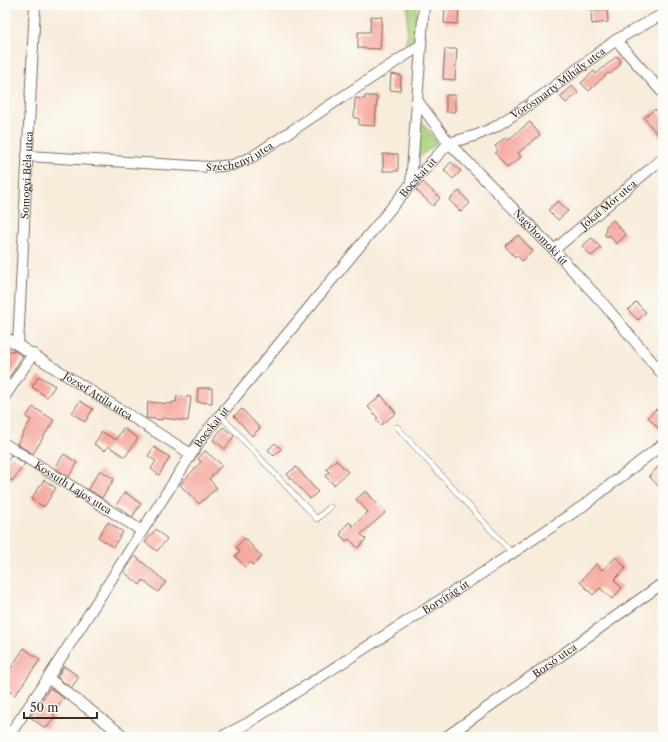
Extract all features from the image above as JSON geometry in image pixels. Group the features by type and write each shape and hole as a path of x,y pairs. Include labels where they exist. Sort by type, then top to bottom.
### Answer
{"street":[{"name":"Somogyi Béla utca","path":"18,345 35,5"},
{"path":"411,184 424,5"},
{"name":"Vörösmarty Mihály utca","path":"449,143 477,135 495,127 515,115 616,40 663,14"},
{"path":"616,40 663,93"},
{"name":"Széchenyi utca","path":"27,156 210,167 233,165 252,157 421,45"},
{"name":"Nagyhomoki út","path":"417,100 449,143 554,250 602,302 663,375"},
{"name":"Bocskai út","path":"8,737 48,678 203,436 411,184 449,143"},
{"name":"Jókai Mór utca","path":"554,250 663,158"},
{"name":"József Attila utca","path":"5,337 191,454"},
{"path":"5,396 33,354"},
{"name":"Kossuth Lajos utca","path":"5,444 142,531"},
{"name":"Borvirág út","path":"221,737 248,724 583,506 663,444"},
{"name":"Borsó utca","path":"446,737 663,583"},
{"path":"48,678 125,737"}],"lane":[{"path":"220,415 317,519 330,507"},
{"path":"397,427 512,553"}],"green space":[{"path":"408,5 417,5 414,46 406,49"},
{"path":"419,118 437,143 418,158"}],"building":[{"path":"445,5 459,5 458,24 444,23"},
{"path":"607,9 608,22 592,24 591,11"},
{"path":"371,16 382,17 380,49 358,48 358,32 370,32"},
{"path":"445,49 457,49 455,80 443,79"},
{"path":"617,56 621,61 619,63 620,65 610,74 608,73 589,91 581,83 594,71 596,74"},
{"path":"391,74 401,75 400,91 390,90"},
{"path":"572,86 578,93 566,103 560,97"},
{"path":"446,95 455,95 455,112 446,112"},
{"path":"365,96 377,96 375,126 359,125 359,118 354,118 355,98 365,99"},
{"path":"655,109 663,118 663,141 644,118"},
{"path":"530,122 540,135 518,153 521,157 507,168 495,153 498,150 495,146 505,138 508,140"},
{"path":"383,154 398,154 398,171 383,171"},
{"path":"451,162 461,171 453,179 444,170"},
{"path":"423,182 440,198 433,206 416,190"},
{"path":"459,191 470,203 461,212 449,200"},
{"path":"558,201 568,211 558,220 548,210"},
{"path":"613,220 626,235 616,244 610,236 605,236 606,226"},
{"path":"518,235 533,251 522,261 517,255 515,257 505,246"},
{"path":"592,238 601,248 591,256 582,246"},
{"path":"636,302 646,312 638,320 628,310"},
{"path":"5,348 12,352 13,350 23,356 5,384"},
{"path":"39,376 55,386 47,397 32,387"},
{"path":"198,388 212,388 212,403 197,402"},
{"path":"381,395 396,413 381,425 376,419 378,418 368,407"},
{"path":"177,396 191,397 188,421 146,418 148,402 172,404 172,402 176,402"},
{"path":"80,401 93,409 85,422 72,413"},
{"path":"33,407 54,420 33,454 17,444 31,420 26,417"},
{"path":"242,409 260,428 252,436 234,416"},
{"path":"656,409 663,417 663,434 648,417"},
{"path":"223,427 234,436 225,449 213,440"},
{"path":"123,428 138,438 125,457 108,446 105,451 94,444 102,432 116,440"},
{"path":"275,443 281,449 274,456 268,450"},
{"path":"154,447 170,457 159,475 151,469 156,461 148,456"},
{"path":"205,451 222,465 209,479 217,488 199,504 180,485 201,462 198,459"},
{"path":"64,454 77,463 69,477 55,468"},
{"path":"11,455 25,464 12,481 5,476 5,464"},
{"path":"336,460 348,472 334,485 325,476 329,472 326,469"},
{"path":"659,466 663,470 663,483 659,487 649,476"},
{"path":"296,467 318,492 310,499 287,474"},
{"path":"100,470 114,479 102,498 88,489"},
{"path":"44,480 56,488 44,507 31,499"},
{"path":"366,491 385,513 361,534 366,539 358,548 349,539 346,541 340,535 342,533 341,531 349,522 353,526 368,512 356,499"},
{"path":"125,492 141,504 132,517 116,505"},
{"path":"108,522 123,532 113,547 98,537"},
{"path":"156,529 167,539 157,551 145,542"},
{"path":"245,538 262,557 253,565 251,562 245,567 235,556 240,552 236,547"},
{"path":"135,556 166,582 158,592 143,580 140,585 124,572"},
{"path":"616,557 626,568 614,580 622,588 612,599 600,588 593,595 580,582 596,564 602,570"},
{"path":"24,648 40,660 15,695 5,688 5,677"},
{"path":"64,666 79,677 71,688 57,677"},
{"path":"50,688 64,698 53,714 55,716 46,729 30,717"}],"waterway":[{"path":"5,405 15,390"}]}
